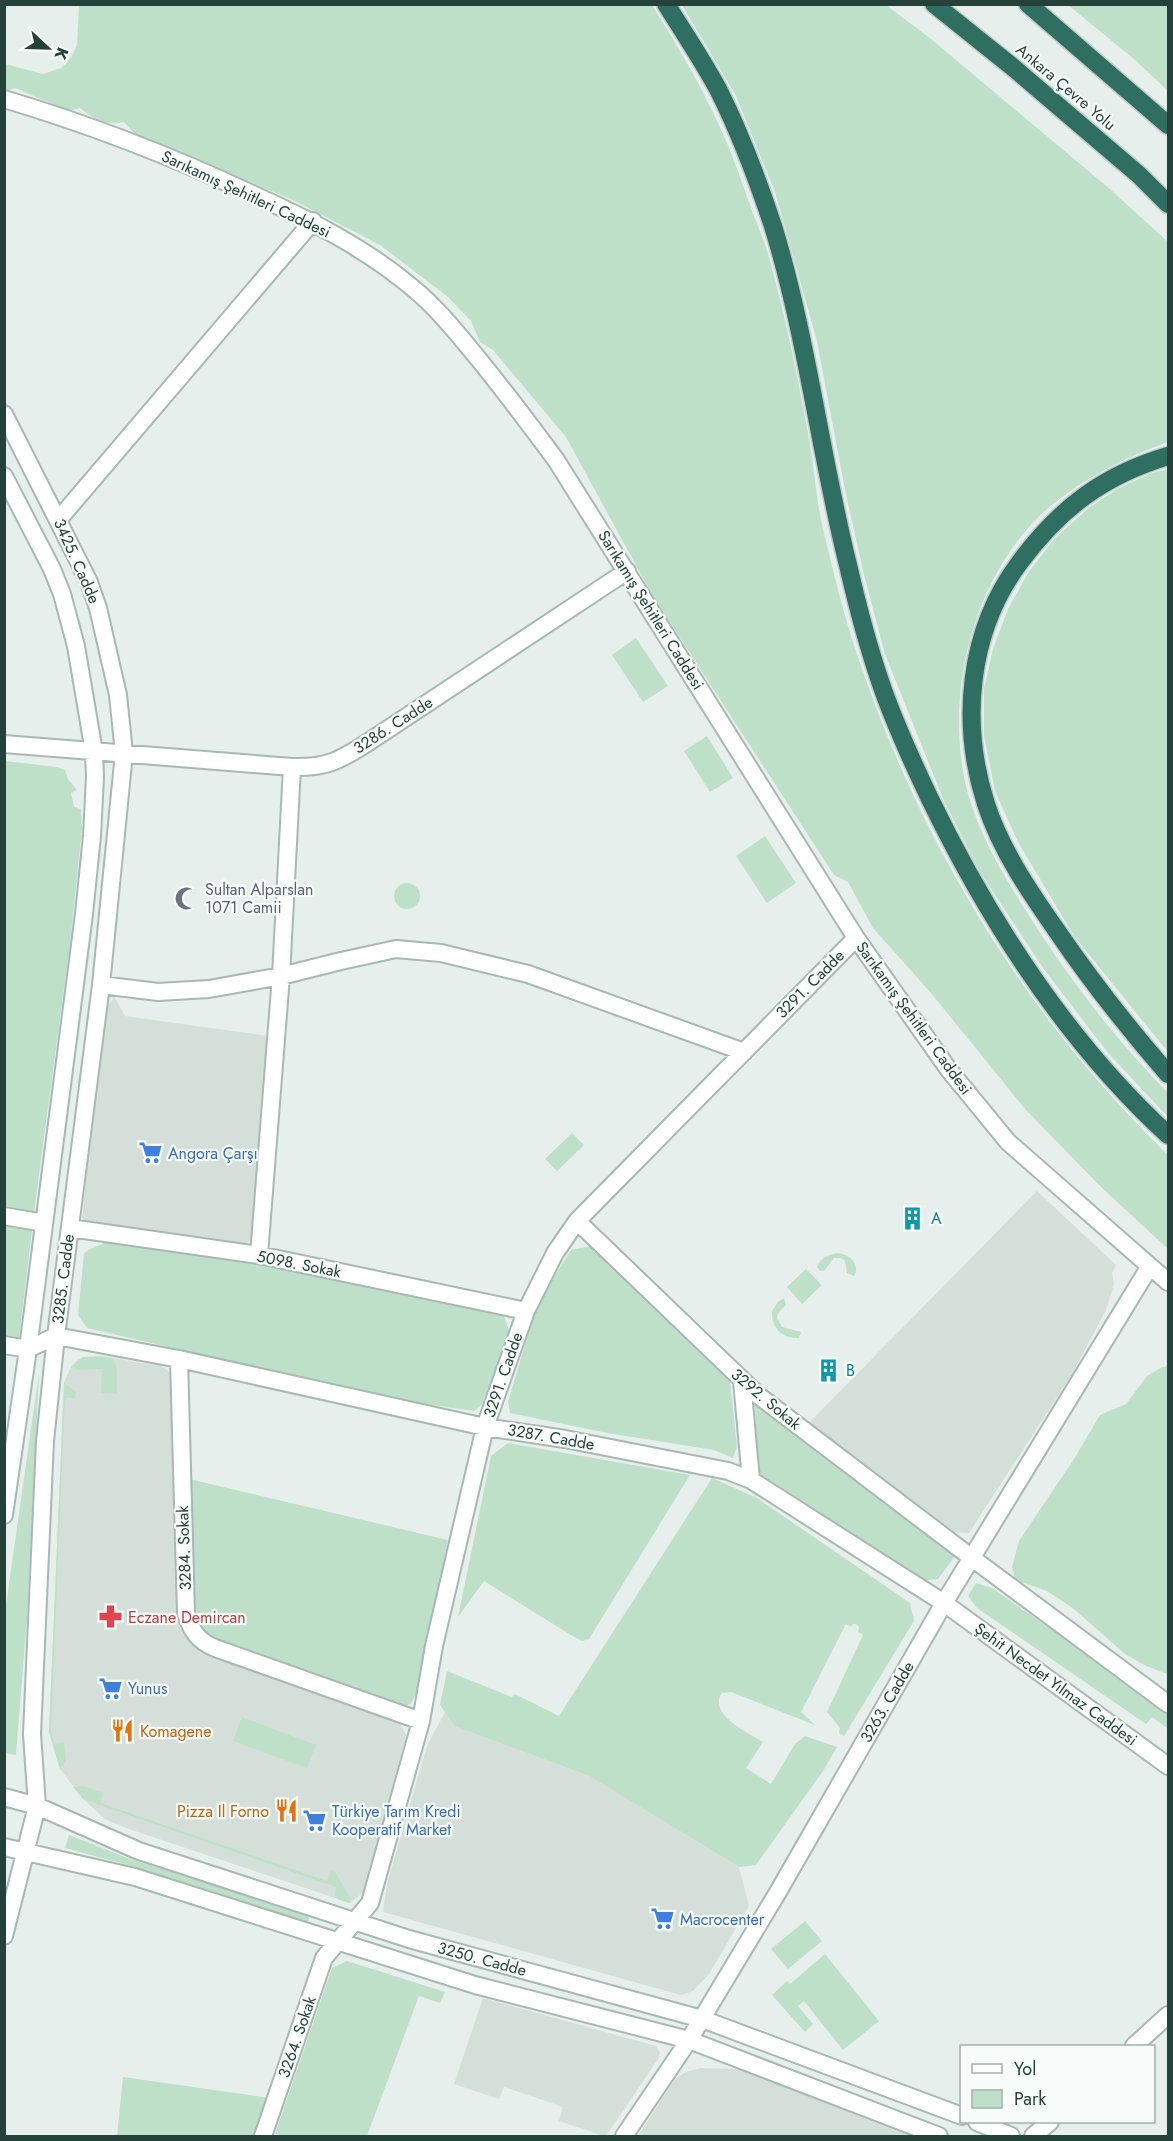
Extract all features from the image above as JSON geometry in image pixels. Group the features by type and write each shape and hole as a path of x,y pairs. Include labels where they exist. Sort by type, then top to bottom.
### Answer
{"highway":[{"path":"666,4 719,92 748,158 773,226 805,356 850,573 880,682 913,763 951,842 993,917 1094,1058 1168,1136"},
{"name":"Ankara Çevre Yolu","path":"934,4 1015,69 1139,175 1168,204"},
{"path":"1028,4 1168,125"},
{"path":"1168,456 1111,479 1072,504 1041,534 1012,572 989,616 975,663 971,690 971,728 986,804 1003,845 1033,896 1089,978 1131,1033 1168,1074"}],"street":[{"name":"Sarıkamış Şehitleri Caddesi","path":"4,99 44,111 215,176 313,221 386,267 416,290 457,332 512,400 556,460 856,938 949,1070 1008,1142 1168,1282"},
{"path":"59,519 313,221"},
{"name":"3425. Cadde","path":"4,414 89,582 98,608 118,695 124,753"},
{"name":"3425. Cadde","path":"4,476 52,569 62,594 76,646 94,752"},
{"name":"3286. Cadde","path":"4,744 292,767 324,766 353,752 627,571"},
{"name":"3285. Cadde","path":"4,1515 28,1349 89,869 94,805 94,752"},
{"name":"3285. Cadde","path":"4,1936 37,1806 33,1758 33,1711 45,1441 56,1336 101,985 124,753"},
{"path":"258,1256 281,976 292,767"},
{"name":"3291. Cadde","path":"356,1922 370,1903 421,1721 434,1646 485,1426 526,1311 555,1253 577,1221 856,938"},
{"path":"101,985 158,992 209,989 281,976 396,949 441,953 528,974 744,1052"},
{"path":"4,1216 44,1224"},
{"name":"3292. Sokak","path":"577,1221 742,1381 803,1431 972,1558"},
{"name":"5098. Sokak","path":"70,1228 258,1256 526,1311"},
{"name":"3263. Cadde","path":"624,2136 690,2040 944,1603 1150,1266"},
{"path":"4,1345 28,1349 56,1336"},
{"name":"3287. Cadde","path":"56,1336 179,1359 485,1426 728,1471 751,1480 944,1603"},
{"name":"3284. Sokak","path":"179,1359 186,1613 193,1632 206,1644 215,1648 421,1721"},
{"path":"742,1381 751,1480"},
{"path":"972,1558 1168,1704"},
{"name":"Şehit Necdet Yılmaz Caddesi","path":"944,1603 1168,1766"},
{"name":"3250. Cadde","path":"4,1797 37,1806 139,1851 409,1939 702,2019 960,2115"},
{"name":"3250. Cadde","path":"4,1846 135,1877 475,1985 690,2040 939,2136"},
{"name":"3264. Sokak","path":"263,2136 324,1958 356,1922"},
{"path":"1135,2045 1168,2015"},
{"path":"981,2123 1011,2136"},
{"path":"1033,2136 1048,2123"}],"shaded area":[{"path":"114,996 125,1016 269,1036 254,1235 250,1241 240,1246 89,1227 82,1221 103,1015"},
{"path":"1037,1191 1116,1265 1112,1273 1114,1284 1106,1310 1072,1374 969,1533 949,1532 806,1426"},
{"path":"100,1356 161,1366 172,1374 179,1621 188,1640 200,1650 399,1722 406,1735 365,1891 350,1903 105,1819 83,1799 60,1769 49,1732 64,1382 71,1367 78,1359"},
{"path":"445,1712 454,1726 589,1776 739,1867 749,1906 709,1974 693,1991 681,1995 383,1912 387,1884 422,1763 428,1744"},
{"path":"483,1998 656,2046 660,2053 604,2136 559,2121 563,2107 504,2087 499,2099 454,2084"},
{"path":"701,2068 739,2069 910,2136 638,2136 675,2079 686,2072"}],"green space":[{"path":"79,5 652,5 687,63 718,123 766,249 798,379 820,513 832,564 853,642 883,726 946,860 983,925 1024,987 1069,1046 1117,1102 1168,1155 1168,1249 1101,1187 1025,1109 931,993 873,928 848,882 834,875 651,593 566,437 493,350 480,342 471,321 448,297 380,245 293,200 135,134 124,122 100,121 80,108 69,111 15,88 5,91 5,64 43,74 61,68 72,56 77,45"},
{"path":"682,5 886,5 931,39 1111,190 1168,242 1168,442 1094,476 1053,504 1025,531 1002,563 984,599 971,637 962,676 959,716 961,756 968,794 993,855 1026,911 1075,983 1110,1028 1168,1093 1168,1117 1108,1053 1043,968 980,872 944,801 885,654 845,490 817,341 775,192 736,96"},
{"path":"1068,5 1168,5 1168,91 1134,59"},
{"path":"1168,469 1168,1052 1074,936 1018,842 995,791 984,736 984,689 993,649 1008,609 1028,573 1055,538 1090,507 1119,488 1152,473"},
{"path":"636,638 668,686 643,702 612,655"},
{"path":"707,736 733,778 710,792 684,751"},
{"path":"5,761 65,770 68,779 77,790 71,793 74,807 81,809 82,829 70,944 34,1212 5,1206"},
{"path":"765,836 796,883 767,903 736,856"},
{"path":"407,883 416,887 420,896 416,905 407,909 398,905 394,896 398,887"},
{"path":"572,1133 584,1145 557,1171 545,1159"},
{"path":"4,1225 32,1230 19,1338 5,1335"},
{"path":"104,1243 261,1264 486,1307 504,1316 510,1333 482,1404 474,1411 390,1399 87,1328 78,1315 84,1254"},
{"path":"591,1246 726,1369 730,1382 737,1447 733,1458 714,1450 607,1433 510,1413 508,1402 537,1304 571,1250"},
{"path":"838,1253 853,1261 856,1268 854,1276 847,1273 845,1261 841,1258 834,1258 825,1270 820,1271 817,1267 828,1255"},
{"path":"806,1269 822,1285 802,1304 787,1287"},
{"path":"784,1298 786,1305 778,1313 777,1318 782,1327 801,1332 799,1338 787,1337 773,1323 772,1311"},
{"path":"83,1357 112,1358 115,1363 117,1394 101,1393 102,1369 78,1370 71,1367"},
{"path":"1168,1366 1167,1674 1146,1666 1125,1654 1074,1609 1047,1591 1015,1580 1012,1567 1019,1541 1074,1459 1100,1415 1126,1404 1147,1376"},
{"path":"39,1373 27,1617 16,1755 5,1753 5,1612"},
{"path":"64,1382 76,1392 75,1398 65,1398 51,1728 54,1744 64,1742 66,1760 60,1769 49,1732"},
{"path":"755,1401 956,1555 938,1579 922,1581 758,1473"},
{"path":"508,1443 690,1475 589,1639 582,1641 574,1637 484,1581 458,1617 491,1456"},
{"path":"712,1478 757,1498 910,1603 914,1621 844,1736 839,1733 840,1728 827,1712 863,1635 858,1632 859,1627 856,1624 851,1627 846,1624 801,1712 815,1725 731,1692 722,1693 719,1701 720,1708 725,1715 740,1728 763,1742 746,1768 771,1784 795,1744 805,1736 837,1747 823,1771 756,1865 739,1867 589,1776 454,1726 440,1705 447,1671 512,1697 515,1694 559,1716"},
{"path":"189,1479 448,1540 417,1690 411,1704 404,1706 215,1640 201,1632 194,1618"},
{"path":"976,1583 992,1588 1168,1711 1168,1729 1152,1717 1146,1724 977,1608 968,1596"},
{"path":"242,1717 316,1745 307,1768 233,1741"},
{"path":"84,1786 103,1793 100,1803 327,1881 331,1870 335,1872 351,1899 349,1903 337,1899 336,1887 83,1799 73,1787"},
{"path":"69,1835 133,1860 310,1915 308,1922 132,1866 65,1848"},
{"path":"805,1921 822,1941 788,1969 771,1949"},
{"path":"825,1954 879,2021 843,2050 804,2001 798,2006 813,2024 805,2032 772,1995 787,1981 790,1984"},
{"path":"347,1961 445,1992 440,2003 419,1996 367,2136 283,2136 275,2134 332,1968"},
{"path":"123,2077 270,2098 257,2136 117,2136"}],"place":[{"name":"Sultan Alparslan 1071 Camii","path":"187,898"},
{"name":"Angora Çarşı","path":"150,1153"},
{"name":"A","path":"913,1218"},
{"name":"B","path":"828,1370"},
{"name":"Eczane Demircan","path":"110,1617"},
{"name":"Yunus","path":"110,1688"},
{"name":"Komagene","path":"122,1731"},
{"name":"Pizza Il Forno","path":"287,1811"},
{"name":"Türkiye Tarım Kredi Kooperatif Market","path":"314,1820"},
{"name":"Macrocenter","path":"662,1919"}]}
